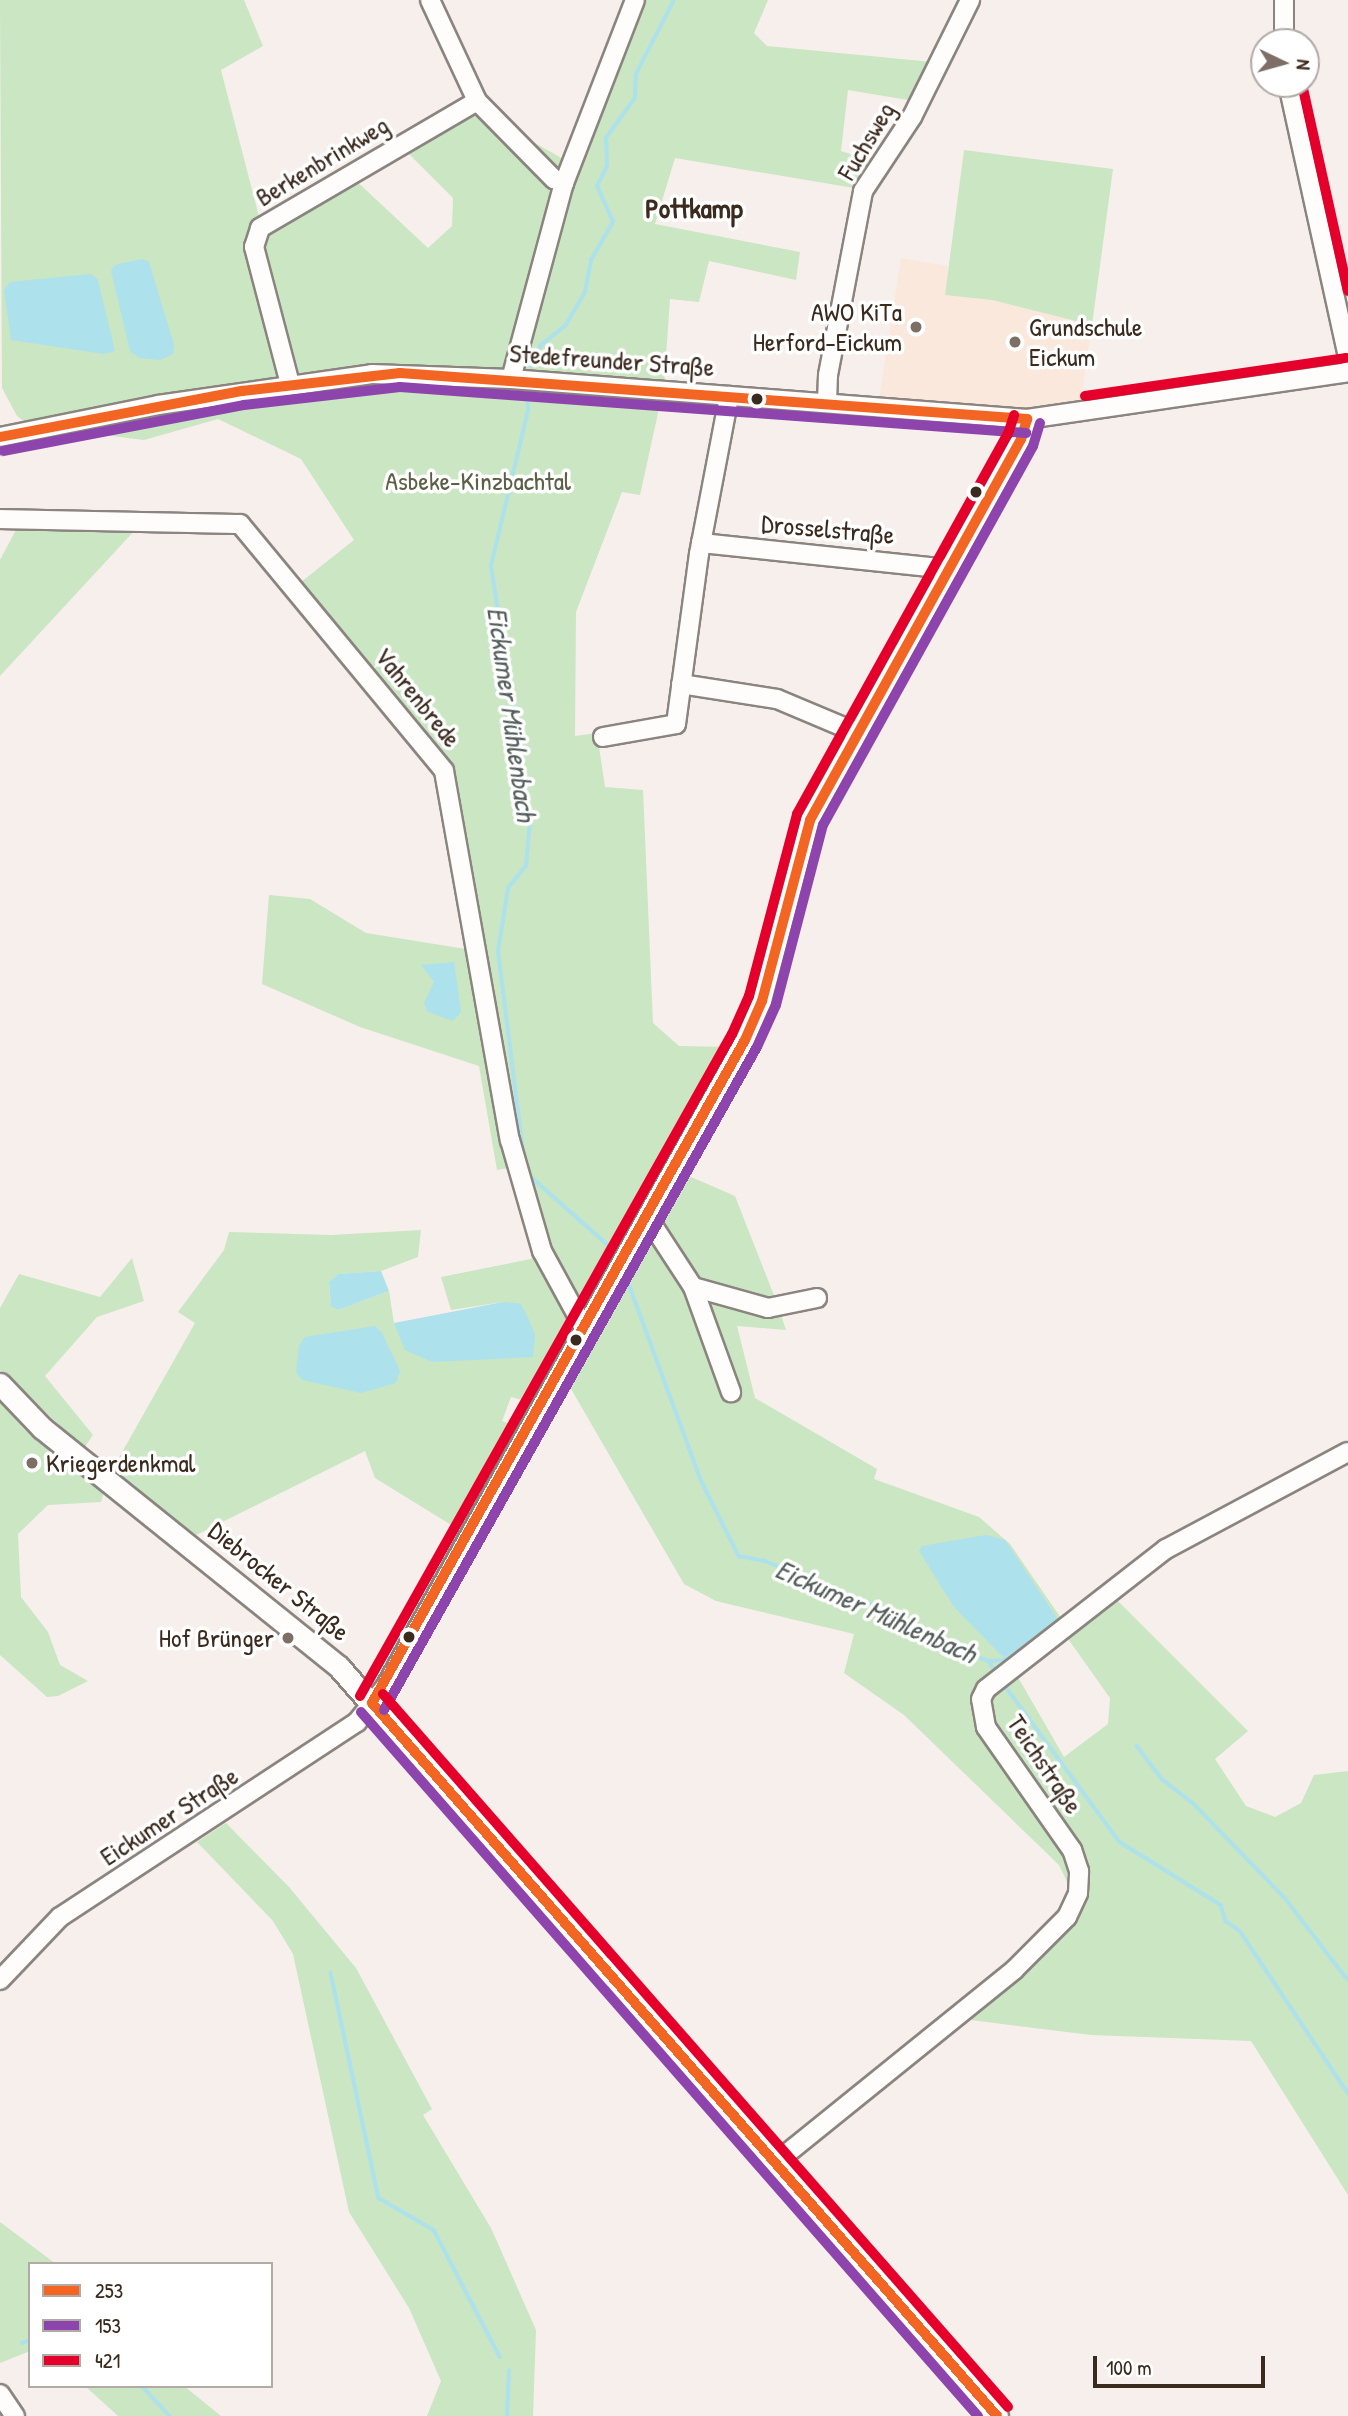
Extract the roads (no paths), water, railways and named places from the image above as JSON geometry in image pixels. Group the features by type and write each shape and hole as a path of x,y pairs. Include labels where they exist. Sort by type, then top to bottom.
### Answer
{"main road":[{"name":"Diebrocker Straße","path":"0,1384 32,1419 293,1626 373,1703 996,2416"}],"street":[{"path":"430,0 477,101 554,179 564,183"},
{"path":"511,379 564,183 635,0"},
{"name":"Fuchsweg","path":"827,403 828,375 863,191 912,117 970,0"},
{"path":"1284,0 1284,28"},
{"path":"1291,98 1348,356"},
{"name":"Berkenbrinkweg","path":"290,384 257,258 260,228 477,101"},
{"name":"Stedefreunder Straße","path":"0,437 290,384 400,373 511,379 1027,419 1348,372"},
{"path":"603,737 671,728 681,684 701,543 729,396"},
{"name":"Eickumer Straße","path":"0,1980 60,1917 303,1759 357,1722 373,1703 648,1218 754,1022 807,830 1027,419"},
{"name":"Vahrenbrede","path":"0,519 240,524 444,771 494,1056 523,1190 542,1251 585,1330"},
{"name":"Drosselstraße","path":"701,543 949,569"},
{"path":"681,684 777,699 858,733"},
{"path":"648,1218 693,1287 731,1392"},
{"path":"693,1287 768,1308 817,1298"},
{"name":"Teichstraße","path":"775,2163 1014,1970 1067,1917 1078,1893 1079,1871 1072,1850 986,1727 981,1699 991,1683 1166,1549 1348,1451"},
{"path":"0,2394 15,2416"}],"water":[{"path":"142,259 149,262 174,345 173,354 160,360 139,358 130,351 111,271 115,265"},
{"path":"91,274 98,280 115,351 104,354 11,340 4,290 10,282"},
{"path":"454,962 461,1012 453,1021 428,1012 424,1003 434,982 421,965"},
{"path":"381,1271 389,1291 338,1310 331,1306 329,1282 338,1274"},
{"path":"503,1302 521,1304 535,1335 533,1357 432,1362 405,1350 394,1323"},
{"path":"375,1326 382,1333 400,1371 396,1383 361,1393 302,1380 296,1372 299,1345 305,1337"},
{"path":"986,1535 1005,1540 1059,1621 1006,1660 954,1607 919,1551 922,1546"}],"waterway":[{"name":"Eickumer Mühlenbach","path":"531,367 540,346 566,325 585,292 591,260 613,222 597,186 607,166 606,138 635,98 636,74 674,0"},
{"name":"Eickumer Mühlenbach","path":"524,1160 498,952 508,888 526,866 530,821 491,566 528,411 527,391"},
{"name":"Eickumer Mühlenbach","path":"528,1174 609,1246"},
{"name":"Eickumer Mühlenbach","path":"629,1284 702,1482 739,1556 765,1561 876,1606 933,1641 989,1661 997,1674"},
{"path":"989,1661 1006,1660"},
{"name":"Eickumer Mühlenbach","path":"1003,1683 1120,1842 1221,1905 1226,1921 1240,1931 1348,2093"},
{"path":"1137,1746 1162,1779 1193,1803 1285,1898 1348,1980"},
{"path":"331,1973 379,2198 434,2230 500,2357"},
{"path":"22,2343 28,2341"},
{"path":"507,2416 509,2371"},
{"path":"144,2388 170,2416"}],"place":[{"name":"AWO KiTa Herford-Eickum","path":"916,327"},
{"name":"Grundschule Eickum","path":"1015,342"},
{"name":"Kriegerdenkmal","path":"32,1463"},
{"name":"Hof Brünger","path":"288,1638"}],"district":[{"name":"Pottkamp","path":"694,208"}],"park label":[{"name":"Asbeke-Kinzbachtal","path":"478,481"}]}
